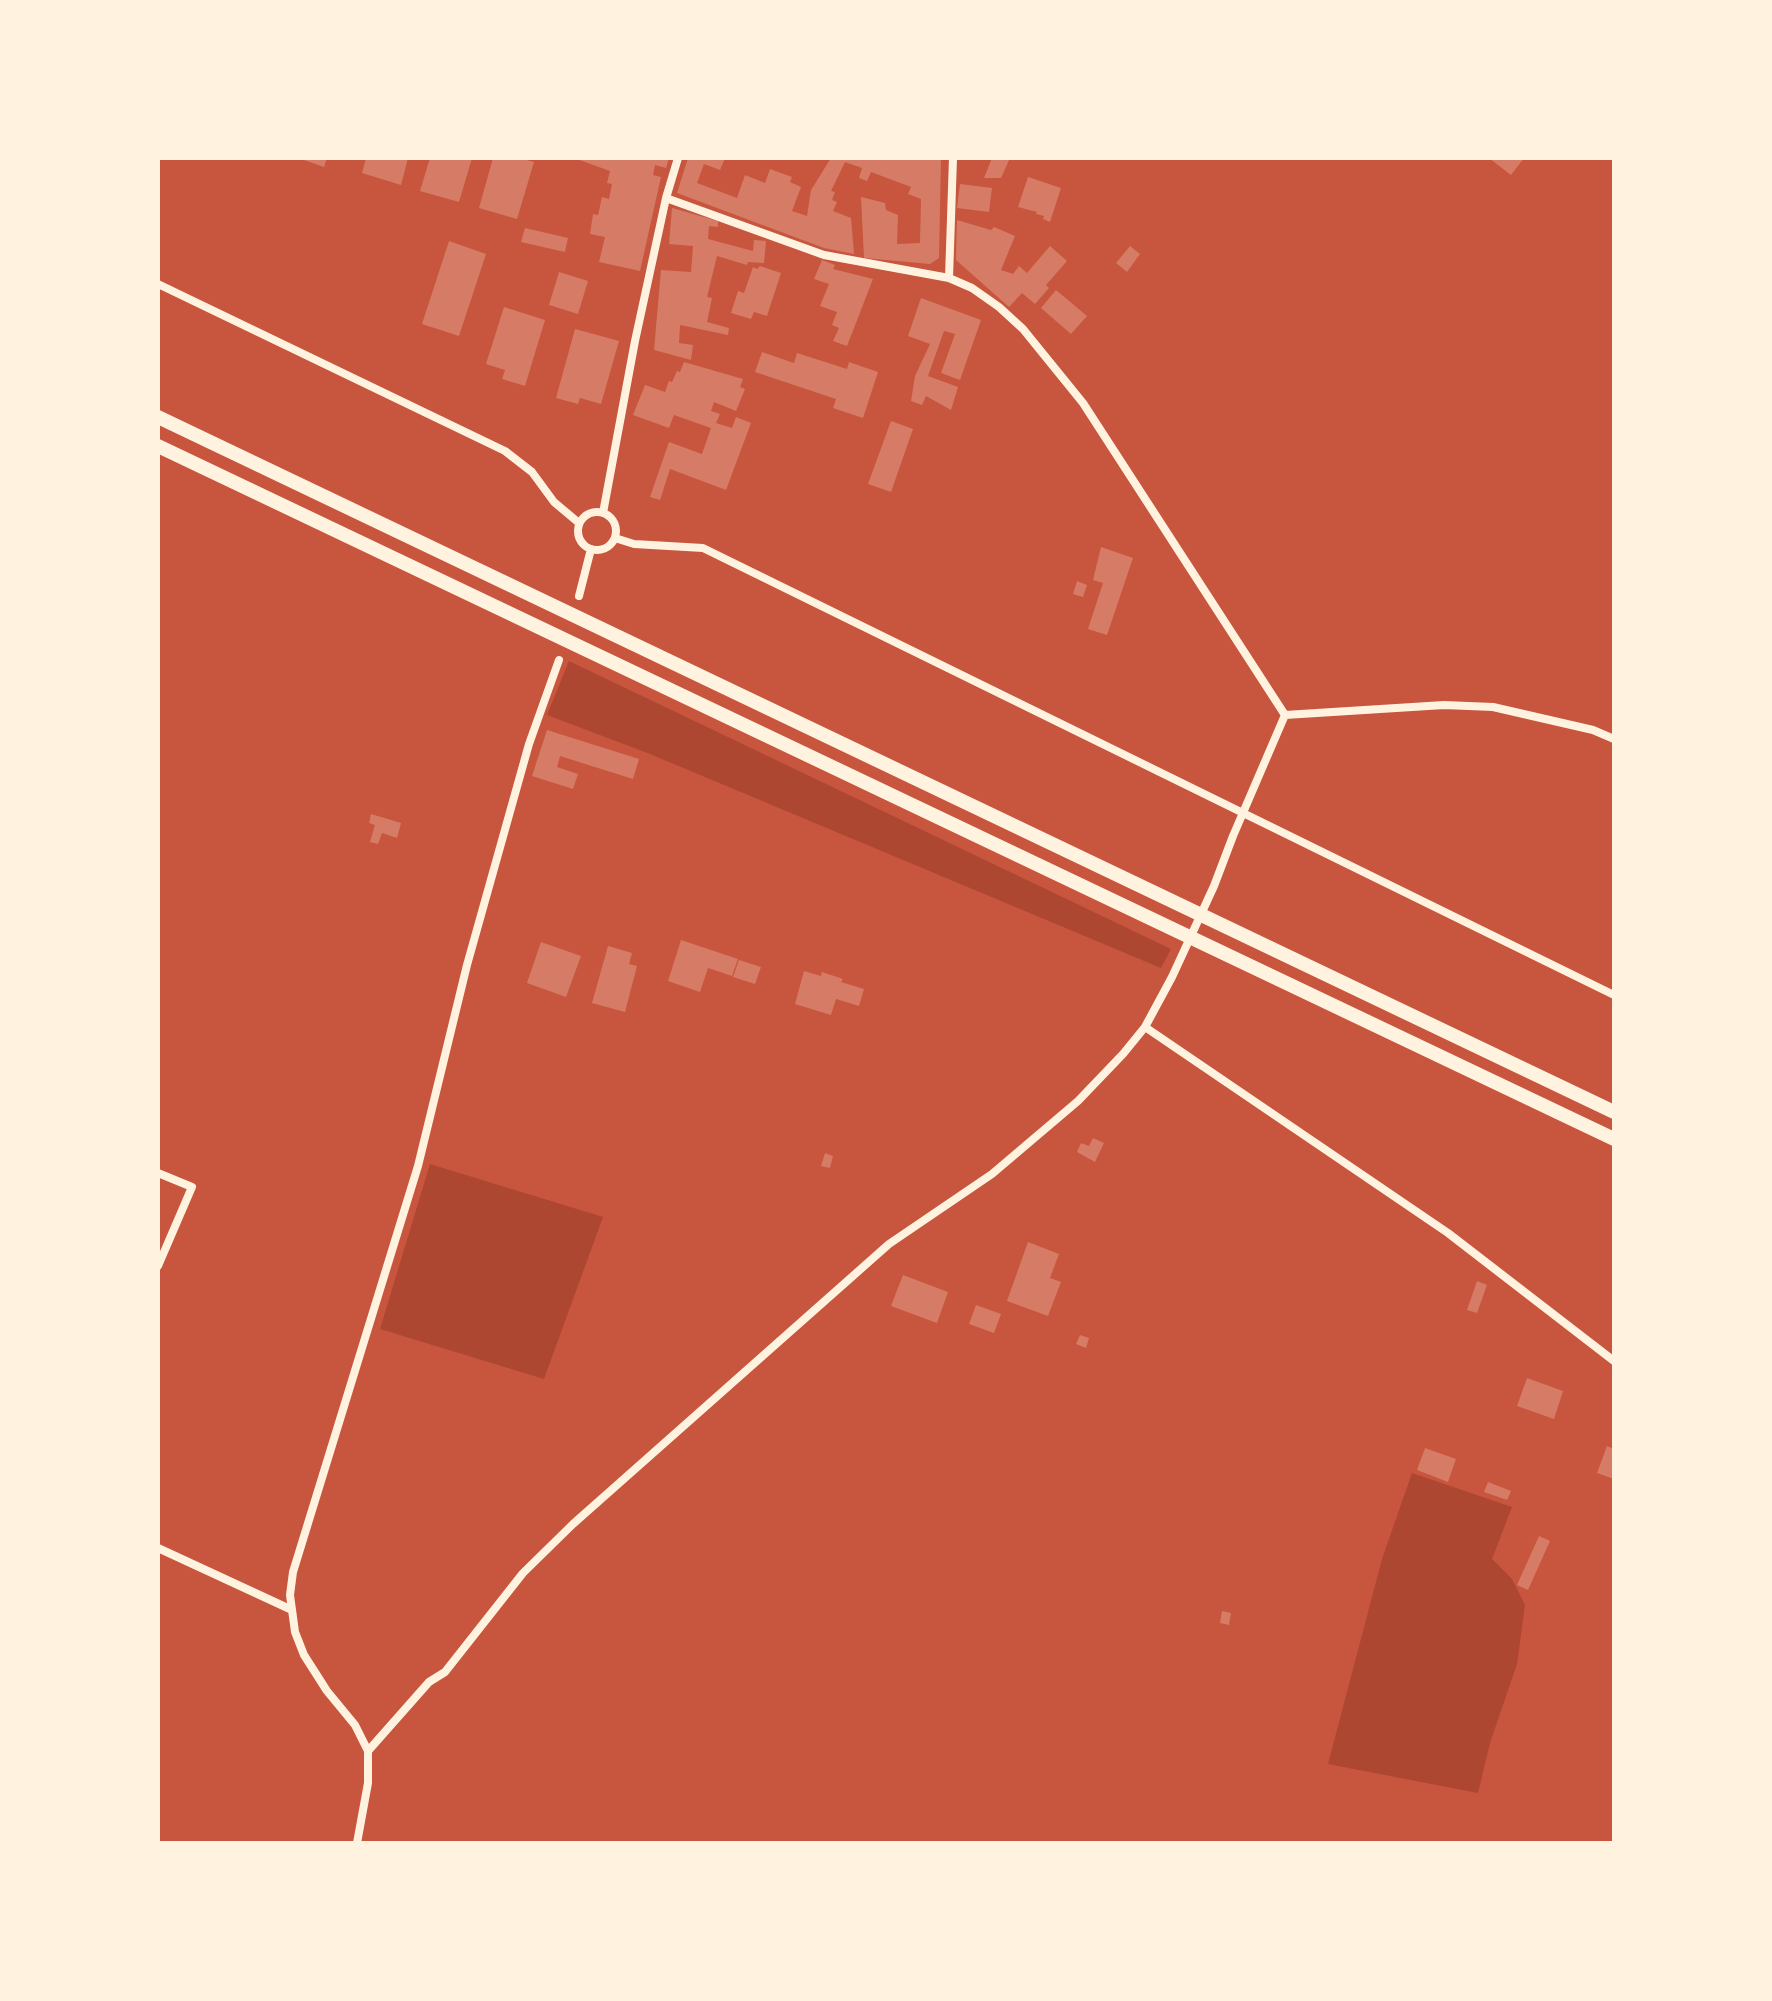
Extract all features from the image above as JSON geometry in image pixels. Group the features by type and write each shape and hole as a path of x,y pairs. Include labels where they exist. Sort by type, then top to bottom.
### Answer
{"highway":[{"path":"158,417 1614,1112"},
{"path":"158,446 1614,1139"}],"street":[{"path":"603,513 635,341 666,198 678,158"},
{"path":"949,278 953,158"},
{"path":"666,198 824,255 949,278 972,288 999,307 1051,360 1083,403 1285,715"},
{"path":"158,284 505,451 532,472 554,502 579,523"},
{"path":"592,512 603,513 616,526 615,538 608,547 591,549 581,542 579,523 592,512"},
{"path":"615,538 634,544 703,548 1614,995"},
{"path":"579,596 591,549"},
{"path":"357,1843 368,1783 368,1751 355,1725 327,1691 304,1655 295,1632 290,1595 293,1572 418,1166 467,965 529,744 559,660"},
{"path":"1285,715 1444,705 1493,707 1581,727 1614,739"},
{"path":"368,1751 429,1682 445,1672 523,1573 573,1524 889,1244 992,1174 1078,1101 1123,1054 1145,1027 1172,977 1214,886 1285,715"},
{"path":"1145,1027 1448,1233 1614,1361"},
{"path":"158,1173 192,1187 158,1266"},
{"path":"158,1548 292,1610"}],"shaded area":[{"path":"569,661 1171,949 1161,968 650,754 547,715"},
{"path":"430,1164 603,1217 544,1379 380,1329"},
{"path":"1412,1473 1512,1507 1492,1559 1512,1579 1525,1605 1517,1664 1490,1743 1478,1793 1328,1764 1382,1559"}],"building":[{"path":"298,158 327,158 324,167"},
{"path":"366,158 408,158 401,185 362,173"},
{"path":"430,158 472,158 459,202 420,191"},
{"path":"493,158 519,158 534,162 517,219 479,208"},
{"path":"574,158 669,158 666,168 655,165 653,175 661,177 640,271 599,262 605,237 590,234 593,214 598,215 602,197 609,199 612,184 607,183 610,171"},
{"path":"688,158 725,158 720,170 704,164 697,183 737,198 745,175 765,183 770,169 792,177 790,182 801,187 792,211 807,216 811,190 831,158 941,158 939,258 930,264 864,258 861,197 885,203 886,210 898,215 897,244 920,243 921,199 908,194 911,187 871,172 867,181 859,178 862,168 845,162 831,191 835,192 832,200 837,202 833,211 851,218 854,254 824,248 677,193"},
{"path":"992,158 1010,158 1001,178 984,178"},
{"path":"1489,158 1524,158 1511,175"},
{"path":"1028,177 1061,188 1050,222 1037,212 1018,207"},
{"path":"960,184 992,188 989,212 957,208"},
{"path":"672,208 718,221 718,227 709,226 708,239 753,251 754,240 766,241 764,263 748,262 747,265 717,256 707,297 712,298 707,322 729,328 728,335 680,325 679,343 693,345 691,360 654,350 661,270 691,272 693,246 669,244"},
{"path":"957,220 991,230 994,227 1015,236 1001,270 1013,274 1019,266 1027,273 1050,246 1067,261 1046,285 1049,288 1035,304 1022,293 1009,307 956,260"},
{"path":"525,228 568,238 565,252 521,242"},
{"path":"449,241 486,254 459,336 422,324"},
{"path":"1130,246 1140,254 1127,272 1116,263"},
{"path":"822,260 835,265 833,269 873,279 847,346 833,341 839,328 832,325 837,312 820,306 829,284 814,279"},
{"path":"760,266 781,273 767,316 754,312 751,319 731,313 738,291 744,293 753,267 757,269"},
{"path":"559,272 588,281 578,314 549,305"},
{"path":"1056,290 1087,316 1071,334 1041,308"},
{"path":"921,298 981,320 960,380 941,373 955,334 944,331 928,376 958,387 951,410 926,396 922,405 911,401 915,376 930,344 908,336"},
{"path":"504,307 545,320 525,386 502,379 505,370 486,364"},
{"path":"575,329 619,341 601,404 580,398 578,404 556,398"},
{"path":"762,352 794,363 797,353 847,369 849,362 878,372 863,418 833,408 836,399 755,372"},
{"path":"684,362 743,379 740,387 745,389 736,411 714,402 711,411 720,414 716,423 732,428 736,417 751,423 726,490 670,469 660,500 650,497 669,442 702,454 711,428 674,415 669,428 633,415 645,385 665,392 669,381 672,382 677,371 680,372"},
{"path":"891,421 913,429 891,492 868,484"},
{"path":"1101,547 1133,558 1107,635 1088,629 1103,583 1093,580"},
{"path":"1077,581 1087,585 1083,597 1073,594"},
{"path":"547,730 639,759 633,779 560,756 557,767 578,774 573,789 532,776"},
{"path":"371,814 401,823 397,838 382,833 378,844 370,842 375,825 369,823"},
{"path":"681,940 738,959 732,976 708,968 700,992 668,981"},
{"path":"541,942 581,956 566,997 527,983"},
{"path":"608,946 632,953 629,964 637,966 625,1012 592,1003"},
{"path":"739,960 761,967 755,984 733,977"},
{"path":"804,971 821,976 822,972 864,989 859,1006 836,999 831,1015 795,1004"},
{"path":"1093,1138 1104,1143 1095,1162 1077,1152 1081,1143 1089,1146"},
{"path":"825,1153 833,1156 830,1168 821,1166"},
{"path":"1028,1242 1059,1254 1050,1278 1061,1282 1048,1316 1007,1301"},
{"path":"903,1275 948,1292 937,1323 891,1306"},
{"path":"1477,1281 1487,1285 1477,1313 1467,1310"},
{"path":"976,1305 1001,1314 994,1333 969,1324"},
{"path":"1080,1335 1089,1338 1086,1348 1076,1344"},
{"path":"1527,1378 1563,1391 1554,1419 1517,1406"},
{"path":"1607,1446 1614,1449 1614,1479 1597,1473"},
{"path":"1425,1448 1456,1459 1448,1482 1417,1470"},
{"path":"1488,1482 1511,1491 1507,1500 1484,1492"},
{"path":"1539,1536 1550,1541 1528,1590 1517,1585"},
{"path":"1222,1611 1231,1613 1229,1625 1220,1623"}]}
